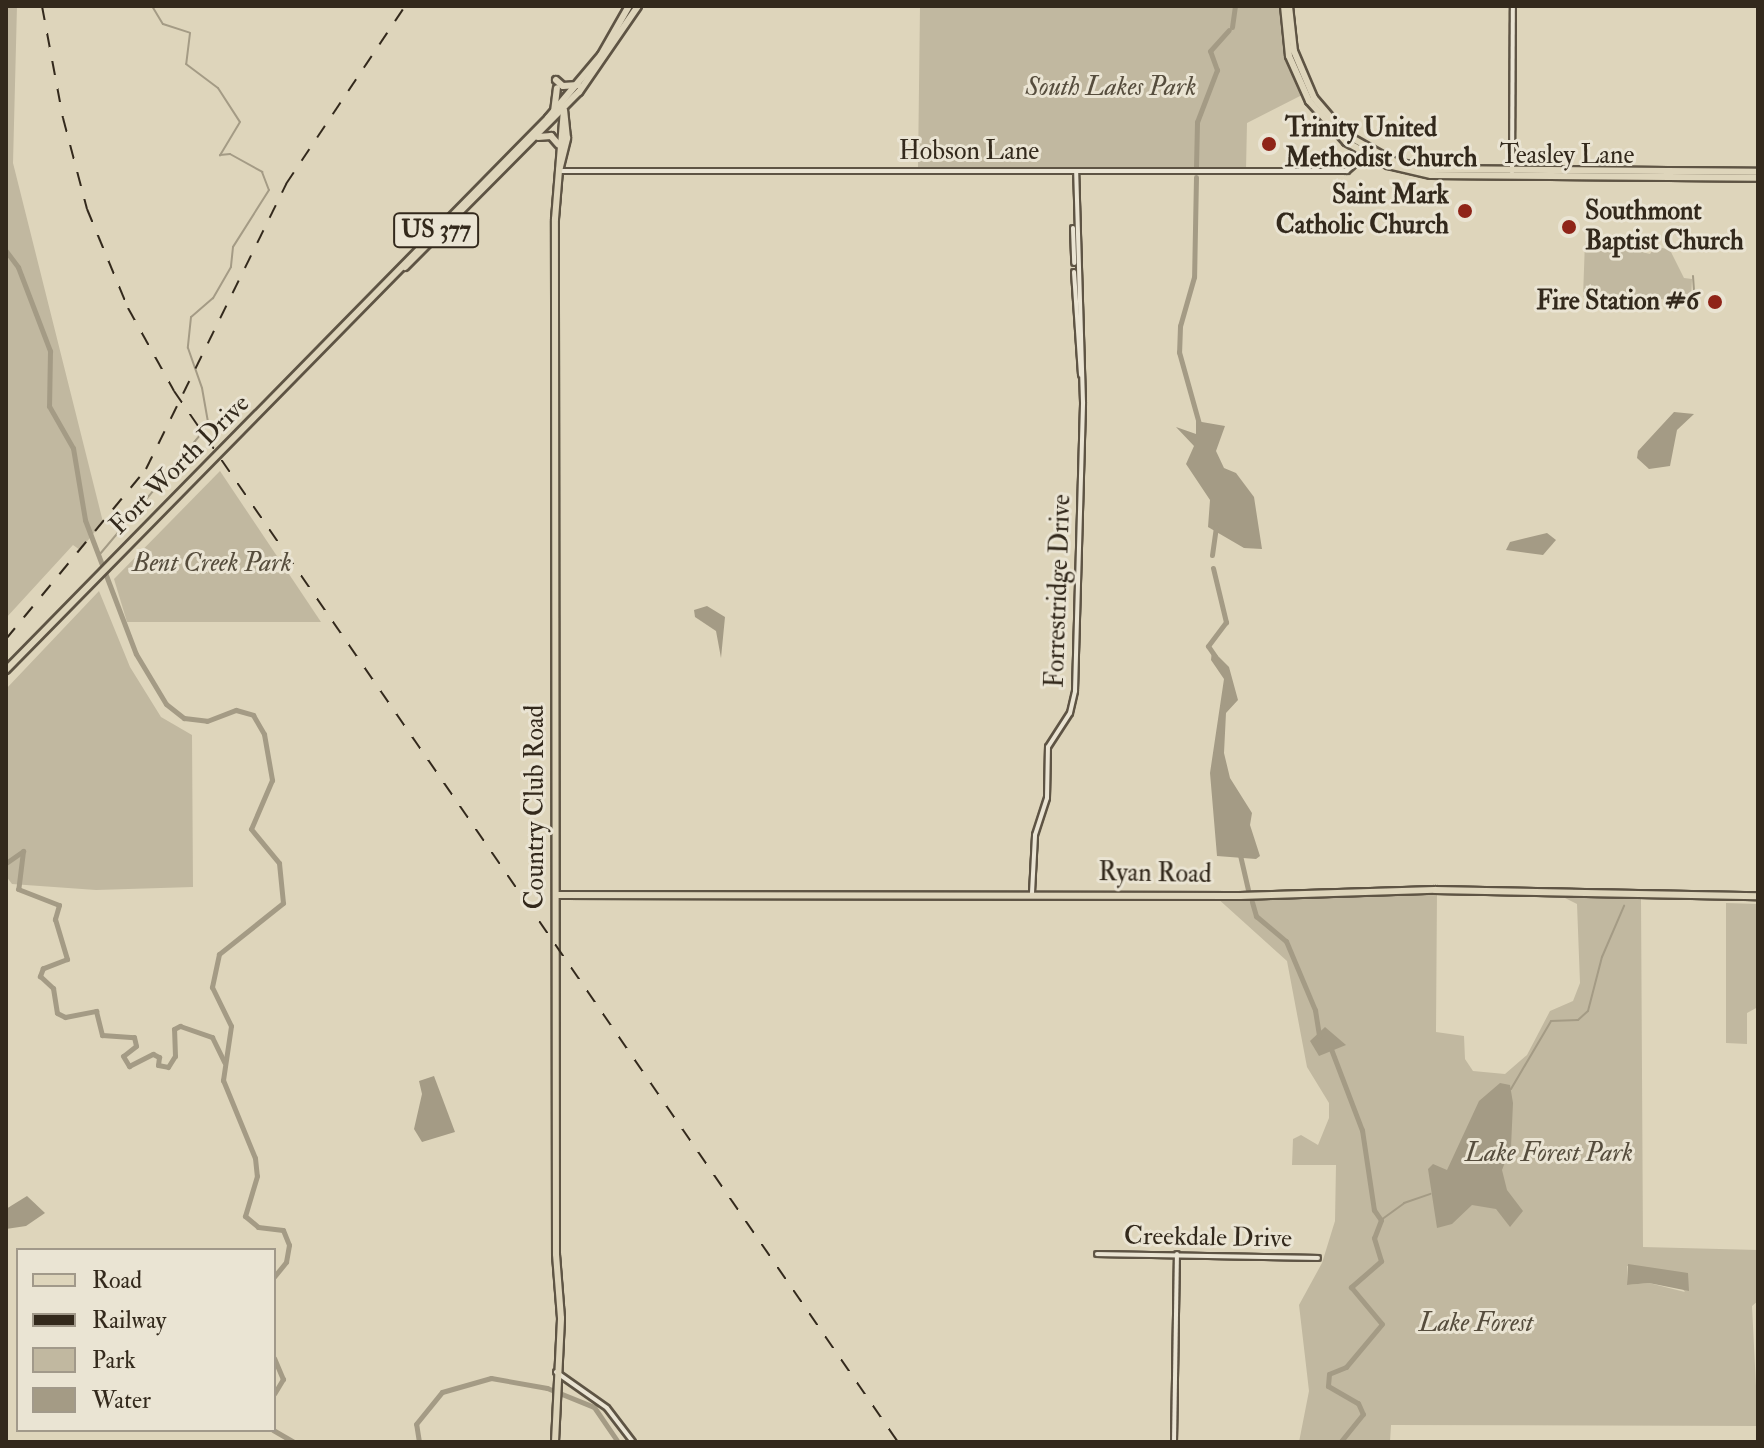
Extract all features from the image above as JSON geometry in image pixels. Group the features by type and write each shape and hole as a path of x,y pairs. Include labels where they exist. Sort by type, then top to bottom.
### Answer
{"main road":[{"name":"Fort Worth Drive","path":"6,670 562,107 629,6"},
{"name":"Fort Worth Drive","path":"382,288 535,138 608,57 638,6"},
{"name":"Teasley Lane","path":"1287,6 1287,46 1302,91 1336,134 1368,153 1417,173 1758,175"},
{"path":"554,112 556,84 578,85"},
{"name":"Country Club Road","path":"555,1442 561,1312 556,1254 556,895 559,148 562,107"},
{"name":"Country Club Road","path":"559,171 567,138 562,107"},
{"path":"535,138 551,136 559,148"},
{"name":"Ryan Road","path":"556,895 1032,893 1253,896 1435,890 1756,896"}],"street":[{"path":"1512,173 1513,6"},
{"name":"Hobson Lane","path":"559,171 1347,171 1368,153"},
{"name":"Forrestridge Drive","path":"1032,893 1035,835 1047,798 1048,747 1070,713 1075,691 1081,377 1075,171"},
{"name":"Creekdale Drive","path":"1097,1254 1318,1258"},
{"path":"1174,1442 1177,1254"},
{"path":"556,1375 607,1408 633,1442"}],"green space":[{"path":"6,6 17,6 13,163 103,522 80,550 73,545 6,618"},
{"name":"South Lakes Park","path":"920,6 1284,6 1287,46 1304,94 1247,123 1246,170 918,168"},
{"path":"1585,241 1630,247 1636,243 1634,250 1650,254 1655,246 1670,250 1684,278 1692,279 1691,300 1583,297"},
{"name":"Bent Creek Park","path":"220,471 321,622 127,622 114,579"},
{"path":"99,591 130,667 161,717 192,735 193,887 96,890 12,884 6,876 6,689"},
{"path":"1437,892 1436,1032 1464,1036 1465,1059 1473,1071 1505,1074 1527,1055 1550,1011 1573,1001 1580,983 1577,904 1563,897 1641,898 1643,1247 1758,1250 1758,1301 1752,1306 1758,1426 1391,1425 1390,1442 1299,1442 1309,1391 1299,1305 1322,1263 1335,1221 1336,1165 1292,1165 1293,1139 1301,1135 1318,1145 1329,1118 1329,1103 1307,1067 1287,961 1216,897","holes":["1627,1266 1669,1271 1685,1292 1649,1283 1627,1285"]},
{"path":"1726,903 1758,904 1758,1007 1747,1013 1747,1044 1726,1043"}],"water":[{"path":"1674,412 1694,414 1677,430 1670,466 1649,469 1637,458 1638,451"},
{"path":"1196,421 1225,426 1216,451 1224,468 1236,473 1254,497 1262,549 1244,548 1208,527 1210,500 1186,464 1194,446 1176,427 1196,434"},
{"path":"1547,533 1556,540 1543,555 1506,550 1510,542"},
{"path":"707,606 725,617 721,658 716,631 695,617 694,610"},
{"path":"1212,650 1229,667 1238,700 1226,713 1224,753 1230,778 1252,813 1250,825 1260,856 1256,859 1217,856 1210,773 1224,679 1211,660"},
{"path":"1325,1027 1346,1045 1319,1056 1310,1041"},
{"path":"434,1076 455,1132 422,1142 414,1129 422,1094 419,1081"},
{"path":"1500,1083 1510,1085 1513,1103 1511,1147 1502,1170 1507,1190 1523,1211 1510,1227 1496,1209 1472,1205 1452,1224 1437,1228 1428,1169 1433,1164 1447,1170 1479,1101"},
{"path":"27,1196 45,1213 26,1226 6,1229 6,1209"},
{"path":"1628,1264 1688,1273 1689,1291 1649,1283 1627,1285"}],"waterway":[{"path":"152,6 163,24 190,33 186,64 218,88 240,122 220,155 230,154 262,172 269,190 233,247 231,267 213,298 191,317 188,348 202,388 208,422 203,431"},
{"path":"1232,27 1235,6"},
{"path":"1196,167 1197,122 1217,70 1210,51 1229,30"},
{"path":"1196,177 1194,277 1180,326 1179,352 1200,427"},
{"path":"6,251 18,267 50,351 49,406 73,448 85,520 136,654 166,704 184,718 207,721 236,710 253,715 264,734 272,780 251,829 279,863 283,903 219,954 212,987 231,1026 223,1080 255,1158 257,1176 245,1216 258,1227 283,1230 289,1245 286,1262 276,1274"},
{"path":"1693,276 1695,308"},
{"path":"170,471 201,434"},
{"path":"100,554 164,478"},
{"path":"1212,555 1216,527"},
{"path":"1213,568 1226,622 1208,646 1215,656"},
{"path":"6,863 23,851 18,889 59,905 55,919 67,959 43,968 40,976 53,988 57,1013 65,1017 96,1011 102,1035 134,1037 136,1046 123,1056 129,1066 153,1054 159,1057 158,1065 168,1067 175,1056 174,1029 180,1026 212,1037 224,1062"},
{"path":"1240,855 1248,889"},
{"path":"1252,902 1256,916 1286,941 1315,1010 1319,1036"},
{"path":"1511,1089 1551,1021 1578,1020 1588,1011 1602,957 1624,906"},
{"path":"1331,1049 1362,1130 1374,1210 1381,1220 1374,1238 1381,1261 1351,1287 1382,1324 1346,1367 1329,1374 1328,1386 1358,1403 1363,1414 1340,1442"},
{"path":"1381,1220 1404,1203 1430,1194"},
{"path":"276,1363 283,1379 276,1391"},
{"path":"419,1442 416,1424 442,1392 491,1378 547,1388 594,1407 618,1442"},
{"path":"276,1432 294,1442"}],"railway":[{"path":"42,6 63,118 87,209 128,308 174,391 898,1442"},
{"path":"6,639 146,469 286,184 405,6"}],"place":[{"name":"Trinity United Methodist Church","path":"1269,144"},
{"name":"Saint Mark Catholic Church","path":"1465,211"},
{"name":"Southmont Baptist Church","path":"1569,227"},
{"name":"Fire Station #6","path":"1715,302"}],"park label":[{"name":"Lake Forest Park","path":"1549,1154"},
{"name":"Lake Forest","path":"1476,1324"}]}
